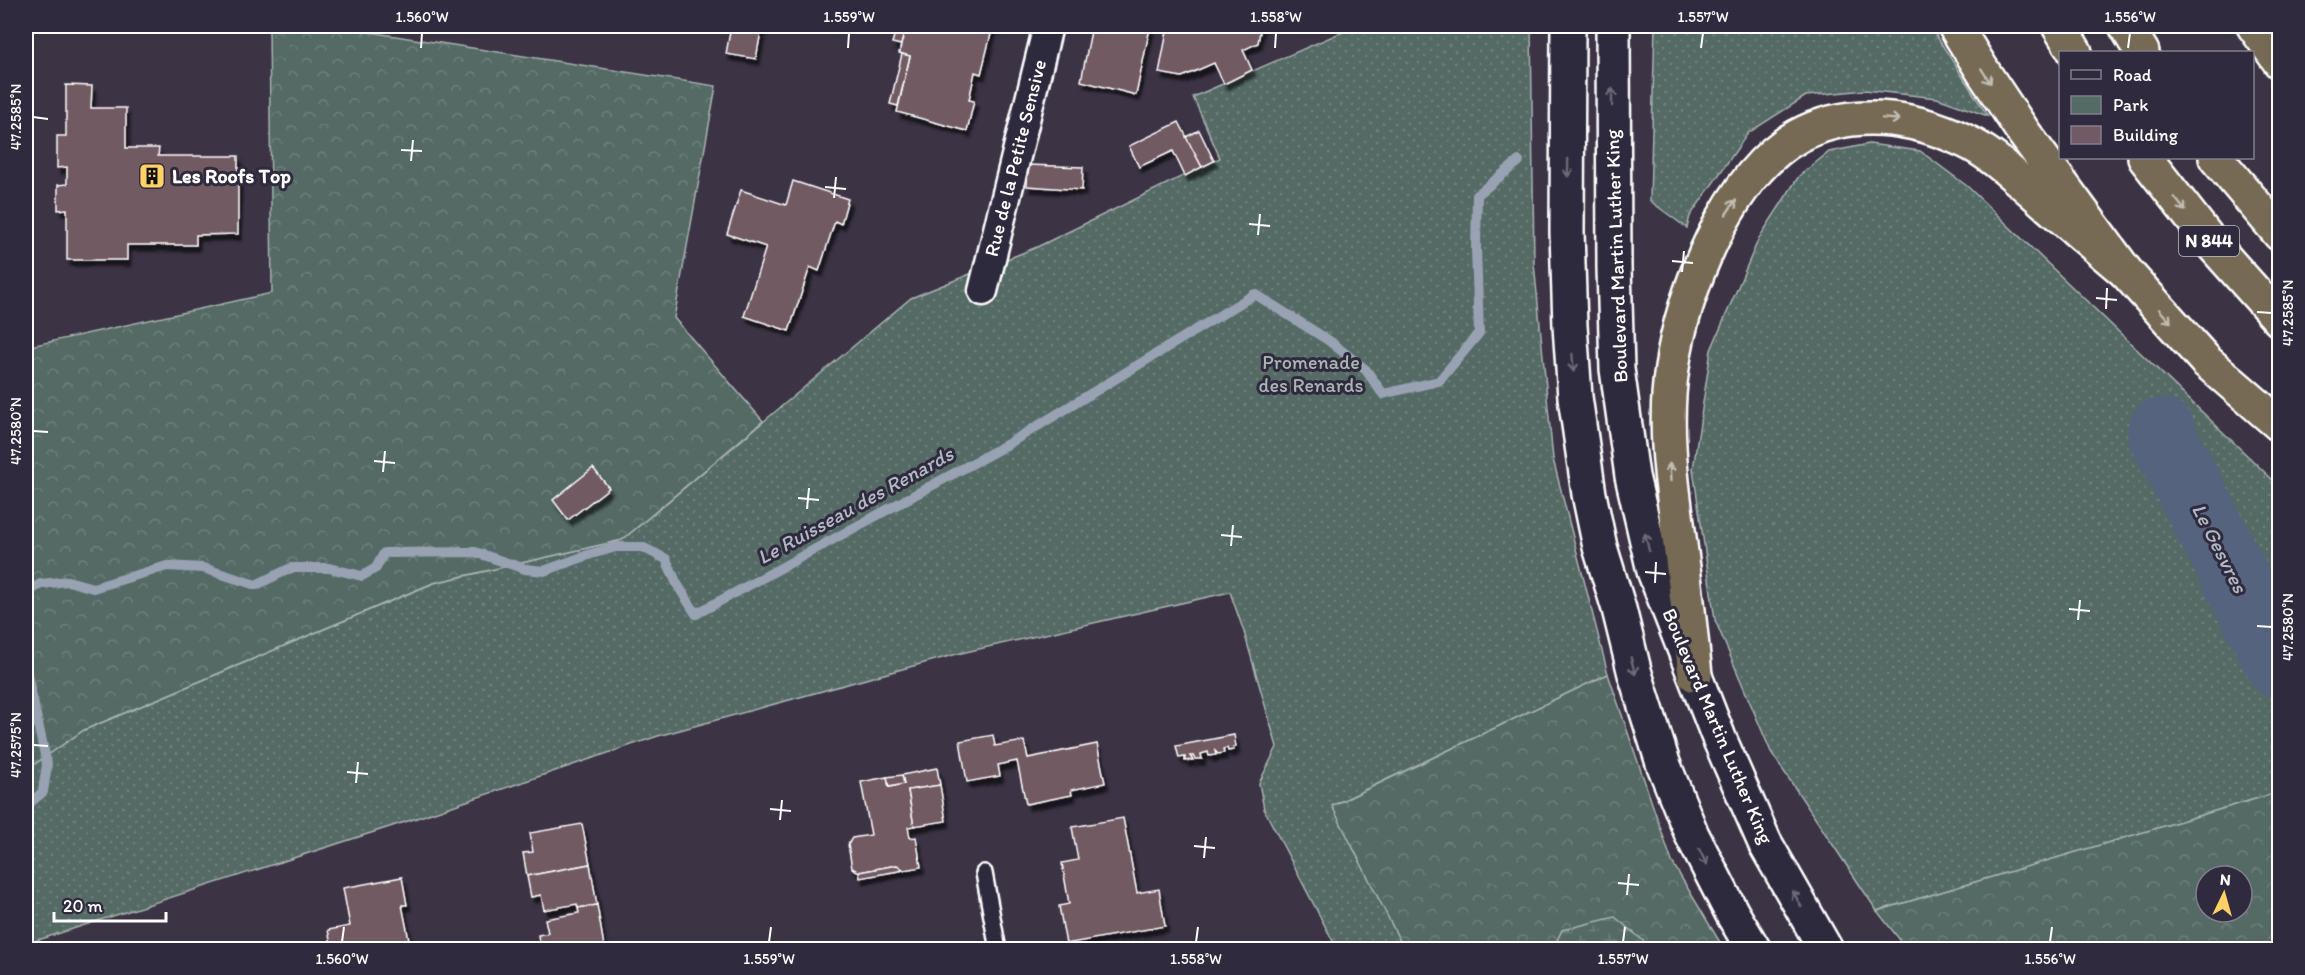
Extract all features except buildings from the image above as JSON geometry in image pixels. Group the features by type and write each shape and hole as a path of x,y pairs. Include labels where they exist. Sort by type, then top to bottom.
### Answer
{"highway":[{"path":"1955,26 2024,133 2126,272 2206,361 2280,424"},
{"path":"2059,26 2074,51"},
{"path":"2126,26 2141,51"},
{"path":"2254,26 2280,62"},
{"path":"1695,675 1670,475 1671,369 1682,318 1703,258 1724,218 1747,183 1766,161 1797,136 1827,124 1858,118 1897,119 1930,125 1968,142 2007,170 2126,272"},
{"name":"N 844","path":"2146,159 2213,245 2280,320"},
{"name":"N 844","path":"2217,159 2252,204 2280,234"}],"main road":[{"path":"1568,26 1567,232 1570,326 1575,397 1600,547 1619,609 1635,674 1663,763 1692,835 1732,913 1754,950"},
{"name":"Boulevard Martin Luther King","path":"1613,26 1617,369 1632,476 1654,571 1719,738 1758,829 1826,950"}],"street":[{"name":"Rue de la Petite Sensive","path":"982,291 1048,26"}],"lane":[{"path":"984,873 998,950"}],"green space":[{"path":"269,26 331,26 716,86 674,318 763,421 622,540 433,583 84,730 26,770 26,347 272,293"},
{"name":"Promenade des Renards","path":"1356,26 1531,26 1534,263 1553,459 1608,674 1333,805 1404,949 1337,949 1264,809 1259,783 1277,747 1230,592 957,654 658,736 405,822 26,944 26,770 84,730 434,583 622,540 911,298 1037,247 1220,158 1193,97"},
{"path":"1655,26 1930,26 1988,116 1937,98 1865,90 1806,96 1748,133 1690,216 1687,228 1650,201"},
{"path":"1869,144 1920,151 1967,186 2279,486 2279,792 1877,911 1771,752 1715,620 1693,469 1711,350 1759,238 1799,176 1829,152"},
{"path":"1608,674 1672,862 1724,949 1404,949 1332,806"},
{"path":"2279,792 2279,949 1907,949 1877,911"},
{"path":"1615,917 1653,949 1553,949 1562,930"}],"waterway":[{"name":"Le Ruisseau des Renards","path":"26,592 41,584 68,581 93,588 167,566 203,568 256,585 291,568 329,568 362,576 376,568 384,553 475,552 525,569 544,571 616,547 642,547 666,559 677,584 696,614 1008,444 1255,294 1328,340 1366,370 1383,394 1439,381 1479,333 1477,195 1519,161"},
{"name":"Le Gesvres","path":"2161,432 2280,665"},
{"name":"Le Ruisseau des Renards","path":"26,670 47,764 43,792 26,806"}],"place":[{"name":"Les Roofs Top","path":"152,176"}]}
